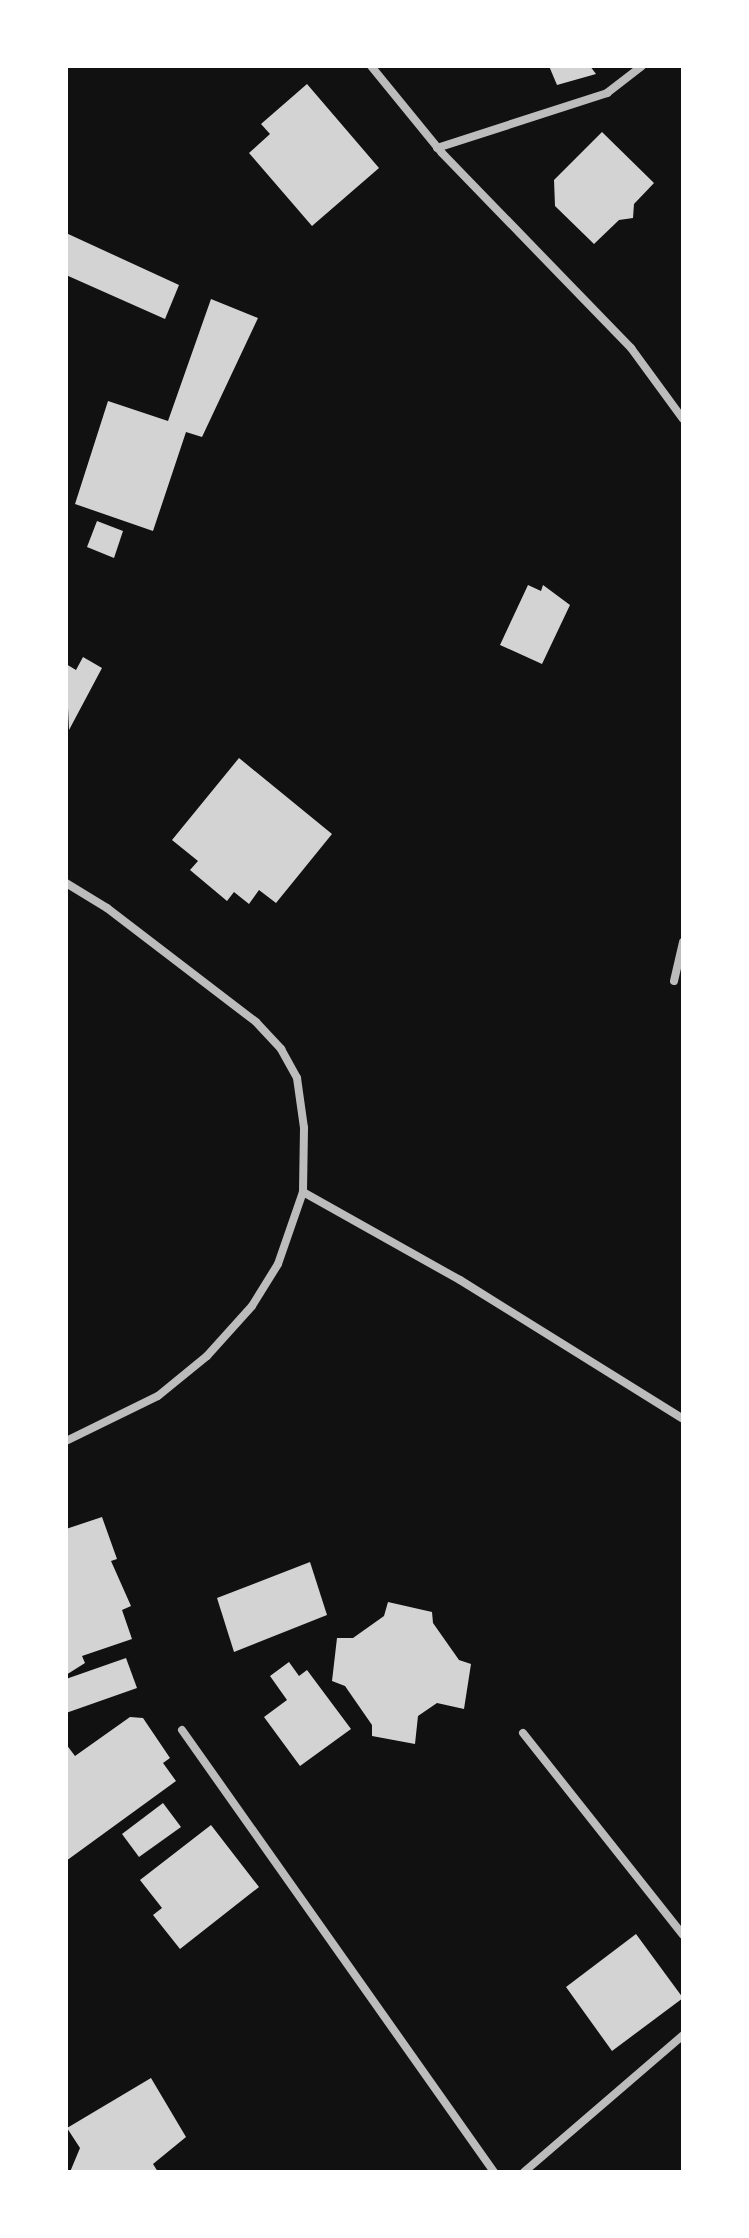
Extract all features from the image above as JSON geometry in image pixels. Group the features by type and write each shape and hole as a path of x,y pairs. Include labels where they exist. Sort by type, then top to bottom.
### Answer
{"street":[{"path":"371,66 437,148 631,348 683,419"},
{"path":"437,148 607,93 642,66"},
{"path":"66,883 107,908 244,1013 281,1049 297,1078 302,1115 303,1192 278,1264 252,1306 207,1356 158,1396 66,1441"},
{"path":"674,981 683,942"},
{"path":"303,1192 460,1280 683,1419"},
{"path":"182,1730 494,2172"},
{"path":"523,1733 683,1935"},
{"path":"524,2172 683,2035"}],"building":[{"path":"549,66 590,66 596,74 557,85"},
{"path":"307,84 379,168 312,226 249,153 270,134 261,124"},
{"path":"602,132 654,183 634,204 633,218 619,220 594,244 555,206 554,180"},
{"path":"66,233 179,285 165,319 66,275"},
{"path":"211,299 258,318 202,437 186,432 153,531 75,504 108,401 168,421"},
{"path":"97,521 123,531 114,558 87,547"},
{"path":"528,585 541,591 543,585 570,605 542,664 500,645"},
{"path":"83,657 102,668 69,730 66,664 76,670"},
{"path":"239,758 332,834 276,903 259,890 249,904 234,892 227,901 190,870 198,861 172,840"},
{"path":"102,1517 117,1559 111,1561 131,1606 122,1610 132,1639 82,1656 85,1663 66,1675 66,1529"},
{"path":"310,1562 327,1615 234,1652 217,1598"},
{"path":"388,1602 432,1612 433,1623 459,1660 471,1664 464,1709 437,1703 418,1716 415,1744 372,1736 372,1725 345,1686 332,1681 337,1638 353,1638 384,1616"},
{"path":"126,1658 137,1688 66,1713 66,1679"},
{"path":"289,1662 299,1676 307,1670 351,1729 300,1766 264,1717 287,1700 270,1676"},
{"path":"130,1717 143,1718 170,1758 163,1763 176,1781 66,1861 66,1744 75,1756"},
{"path":"163,1803 181,1827 139,1857 122,1834"},
{"path":"211,1825 259,1887 180,1949 153,1915 162,1908 140,1880"},
{"path":"636,1934 683,1998 612,2051 566,1987"},
{"path":"151,2078 186,2137 153,2164 158,2172 70,2172 80,2148 67,2128"}]}
